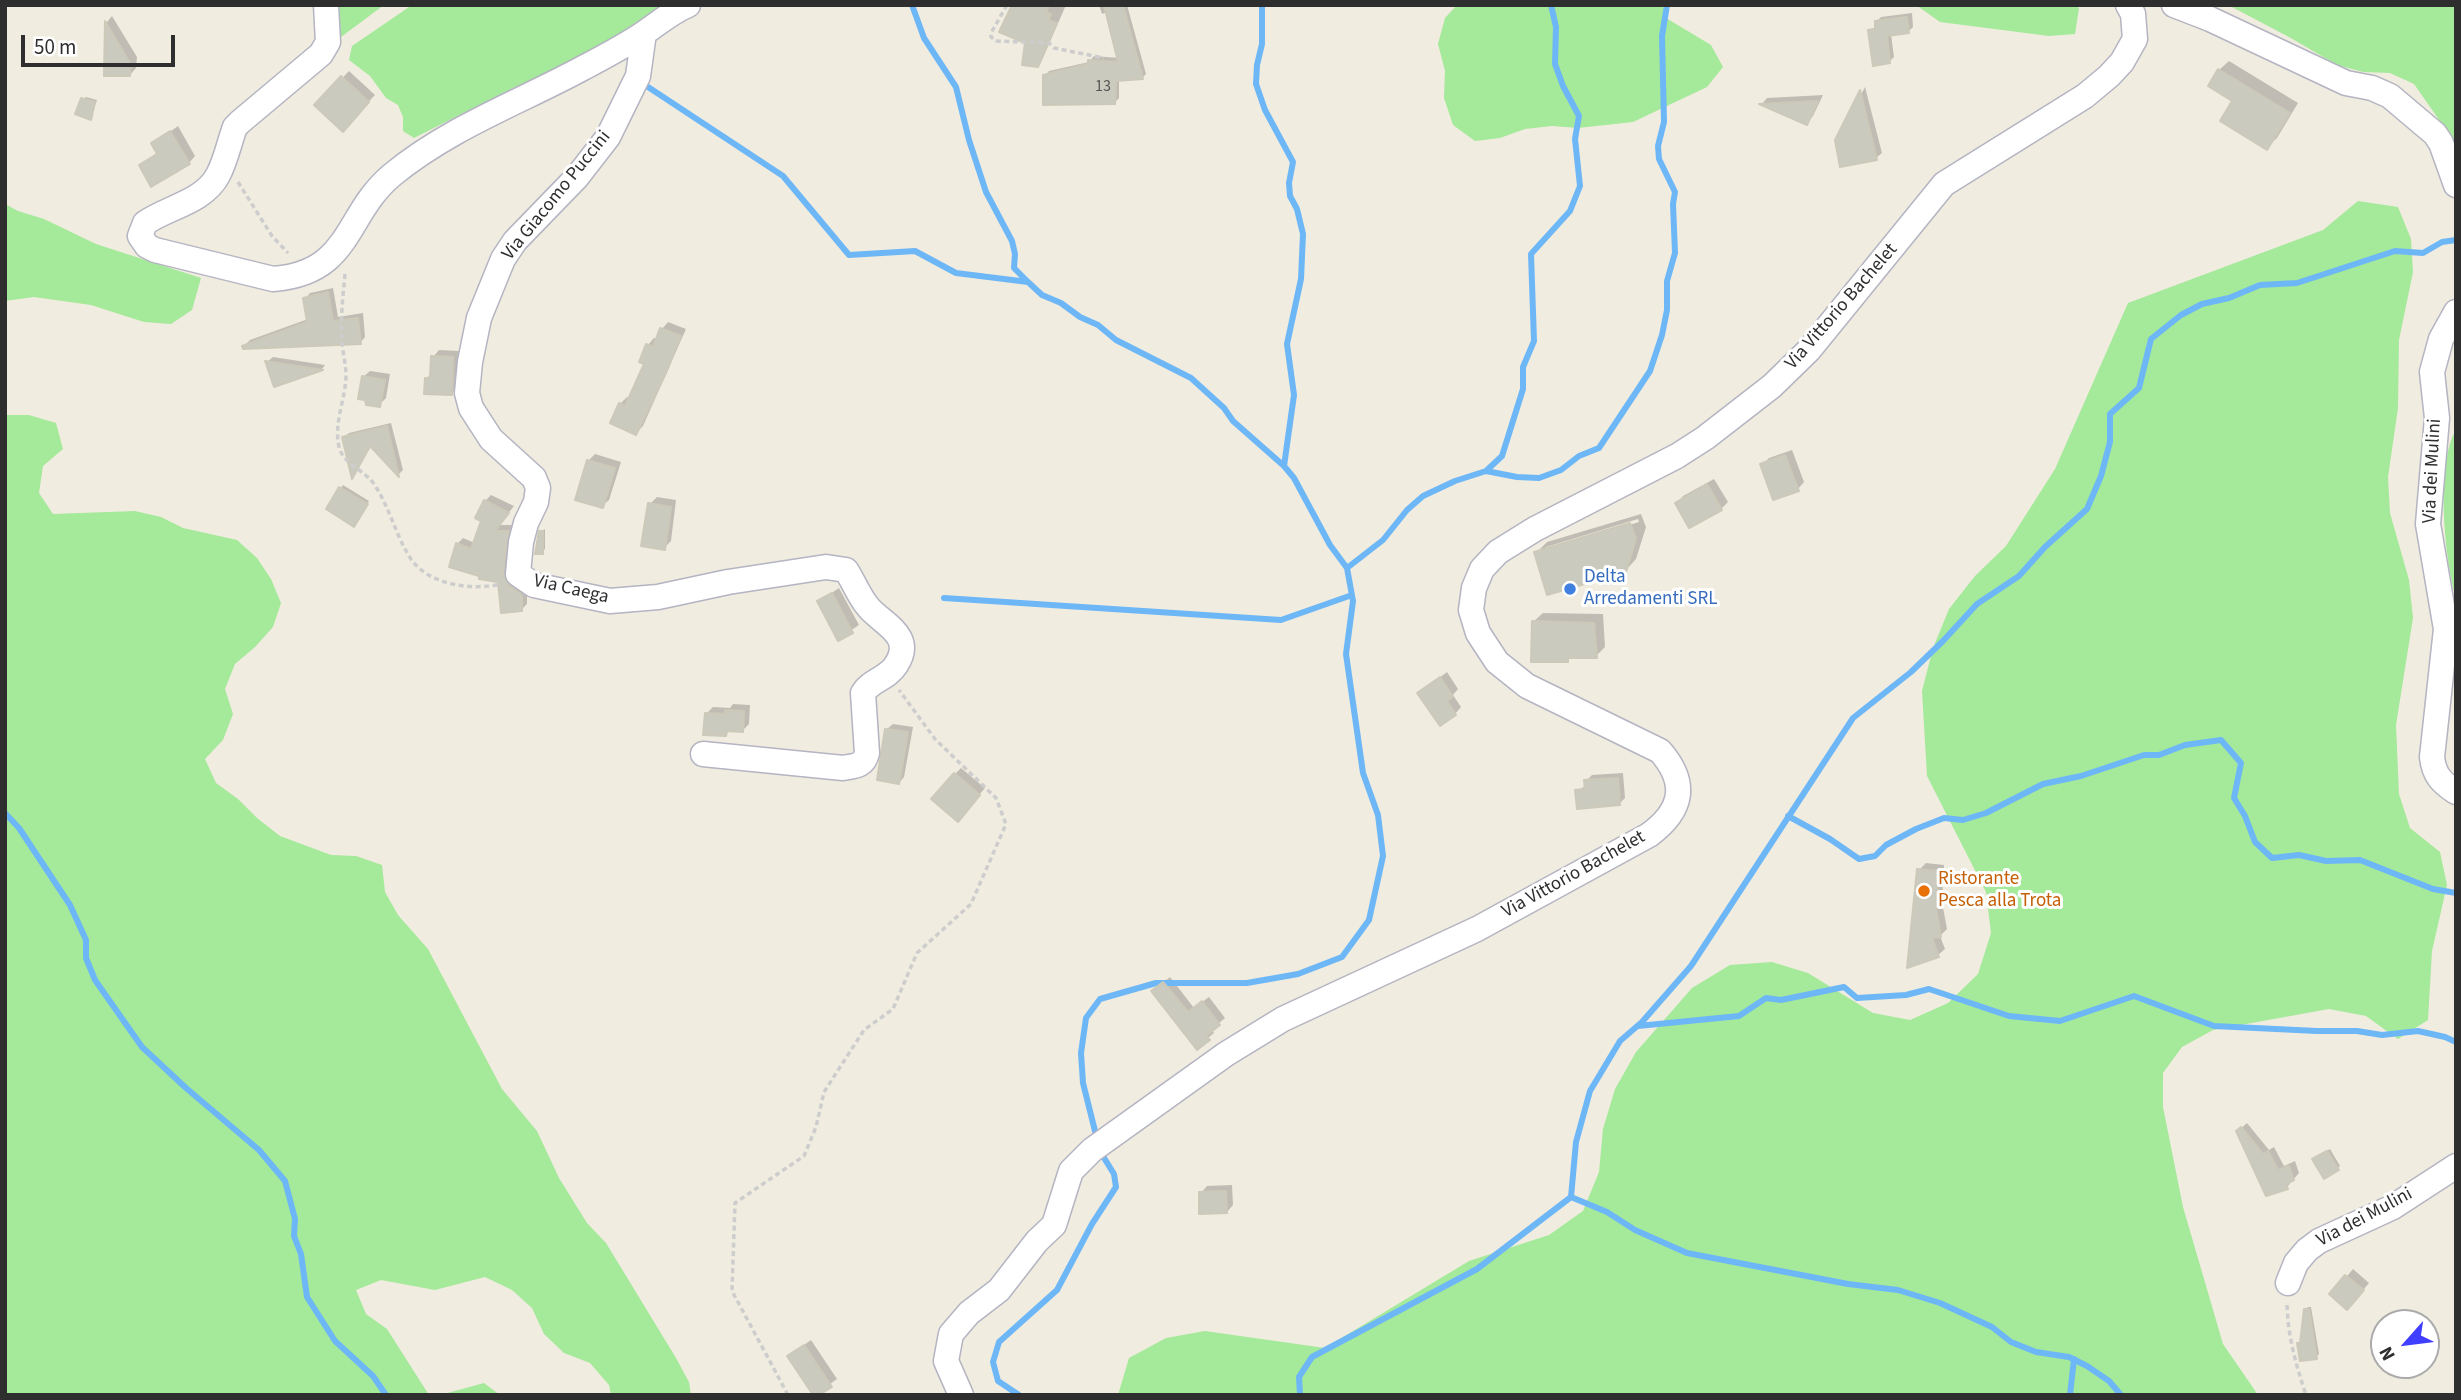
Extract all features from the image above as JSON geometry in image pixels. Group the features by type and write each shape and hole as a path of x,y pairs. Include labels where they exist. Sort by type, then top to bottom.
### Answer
{"street":[{"path":"326,5 328,42 321,54 235,127 213,183 191,200 142,226 140,236 147,246 273,279 289,278 306,272 332,256 348,237 370,197 410,161 500,107 584,68 688,5"},
{"name":"Via Vittorio Bachelet","path":"961,1395 946,1361 951,1334 969,1313 999,1290 1037,1241 1054,1225 1072,1171 1092,1150 1226,1054 1283,1019 1477,929 1649,835 1664,823 1676,804 1679,783 1671,765 1660,751 1527,686 1497,662 1479,633 1471,610 1474,588 1482,569 1498,552 1535,529 1677,456 1705,438 1772,386 1809,350 1944,184 2085,96 2109,76 2122,62 2135,39 2133,14 2128,5"},
{"path":"2174,5 2210,19 2346,83 2372,88 2390,96 2435,134 2456,184"},
{"name":"Via Giacomo Puccini","path":"524,579 518,574 521,542 536,502 538,488 534,478 491,439 471,408 467,393 478,318 503,259 515,241 577,177 608,137 638,76 644,33"},
{"name":"Via dei Mulini","path":"2456,312 2441,339 2432,372 2437,418 2428,524 2446,629 2432,745 2433,769 2439,780 2456,792"},
{"name":"Via Caega","path":"524,579 534,585 610,601 658,597 728,582 826,567 846,570 870,610 898,634 901,651 896,666 863,693 867,753 865,761 843,768 703,754"},
{"name":"Via dei Mulini","path":"2288,1283 2296,1263 2319,1241 2393,1207 2456,1166"}],"path":[{"path":"1007,5 991,33 991,37 996,41 1049,43 1054,48 1104,58"},
{"path":"233,173 272,236 306,272"},
{"name":"Via Caega","path":"348,237 341,319 346,376 338,440 341,451 345,458 372,480 385,501 410,559 427,574 444,582 470,588 490,587 524,579"},
{"path":"788,1395 733,1291 735,1203 804,1156 816,1127 824,1092 864,1030 893,1009 917,953 971,904 1006,824 996,798 935,739 887,674"},
{"path":"2288,1283 2288,1329 2298,1376 2306,1395"}],"green space":[{"path":"338,5 384,5 341,37"},
{"path":"412,5 662,5 589,54 513,88 414,138 403,131 403,117 398,105 386,98 370,76 349,60 352,46"},
{"path":"1457,5 1663,5 1666,18 1711,45 1723,67 1707,87 1633,122 1578,128 1552,126 1525,129 1500,138 1475,141 1453,125 1444,98 1445,71 1438,44 1445,18"},
{"path":"1916,5 2075,5 2079,8 2075,34 2049,36 1940,22"},
{"path":"2228,5 2456,5 2456,144 2414,84 2390,73 2363,72 2337,65"},
{"path":"2358,201 2398,207 2411,239 2413,272 2399,340 2398,408 2388,477 2390,513 2409,580 2413,618 2396,725 2399,794 2410,828 2440,852 2447,885 2432,951 2428,1020 2398,1039 2366,1016 2329,1009 2213,1030 2182,1047 2163,1073 2163,1107 2183,1207 2223,1344 2258,1395 1118,1395 1129,1358 1166,1338 1205,1331 1325,1348 1469,1261 1549,1235 1583,1211 1599,1172 1603,1129 1615,1089 1636,1052 1692,988 1730,965 1772,962 1808,973 1873,1013 1910,1020 1948,1003 1978,974 1991,933 1986,892 1927,776 1922,691 1933,648 1949,609 1975,576 2006,546 2055,469 2128,303 2323,230"},
{"path":"5,204 96,244 201,278 192,310 171,324 144,322 91,305 34,297 5,301"},
{"path":"5,415 29,415 56,423 63,449 43,466 39,493 53,514 135,511 161,517 183,528 237,540 257,558 271,579 281,603 273,627 235,664 225,689 233,714 223,740 205,759 216,783 280,836 331,855 356,856 382,865 385,892 398,915 428,949 502,1089 537,1131 559,1178 587,1223 606,1243 676,1358 689,1382 691,1395 611,1395 609,1385 590,1363 564,1353 544,1334 532,1308 512,1290 485,1277 435,1290 381,1280 356,1290 366,1314 387,1329 429,1395 5,1395"},
{"path":"2456,430 2456,598 2448,561 2444,488 2450,445"},
{"path":"484,1383 500,1395 440,1395"}],"building":[{"path":"1012,5 1049,5 1046,12 1051,14 1048,20 1057,23 1038,67 1022,65 1025,43 999,32"},
{"path":"1104,5 1123,5 1143,79 1116,81 1115,104 1043,105 1043,75 1088,64 1088,60 1118,62"},
{"path":"1907,17 1909,33 1887,36 1890,63 1873,66 1868,30 1875,29 1875,21"},
{"path":"105,21 131,65 130,76 104,76"},
{"path":"2218,69 2290,113 2267,150 2220,121 2232,101 2208,86"},
{"path":"341,76 369,102 343,132 314,105"},
{"path":"1860,90 1877,160 1840,167 1835,140"},
{"path":"81,98 95,102 91,120 75,114"},
{"path":"1818,101 1807,125 1759,104"},
{"path":"170,131 190,164 151,187 139,165 157,154 151,143"},
{"path":"328,292 333,321 358,318 361,344 243,349 242,346 307,322 303,298"},
{"path":"660,328 681,336 636,435 610,423 619,403 625,406 644,364 639,362 646,344 653,347"},
{"path":"431,356 453,357 452,395 424,394 425,378 430,378"},
{"path":"265,361 323,370 274,387"},
{"path":"362,376 385,380 380,407 366,405 365,400 358,399"},
{"path":"387,426 399,477 370,446 352,479 342,437"},
{"path":"1785,455 1799,491 1773,500 1760,464"},
{"path":"587,460 615,468 603,508 575,500"},
{"path":"1707,484 1722,510 1689,528 1675,503"},
{"path":"339,487 368,504 354,527 326,509"},
{"path":"484,500 509,513 495,531 509,531 503,573 509,586 522,595 522,611 501,613 498,582 479,579 479,576 449,567 456,543 471,549 481,521 475,518"},
{"path":"648,503 671,507 665,550 641,546"},
{"path":"1630,523 1636,538 1626,572 1547,595 1534,552"},
{"path":"539,531 543,531 543,554 535,554"},
{"path":"832,593 853,633 838,641 817,601"},
{"path":"1532,621 1594,623 1597,658 1568,658 1568,662 1531,662"},
{"path":"1440,677 1453,697 1447,701 1456,715 1440,726 1417,693"},
{"path":"725,710 744,711 743,732 727,731 726,736 703,735 705,713 725,714"},
{"path":"885,729 908,732 899,784 877,780"},
{"path":"954,773 980,795 958,822 931,799"},
{"path":"1618,778 1620,805 1577,809 1575,790 1585,789 1584,780"},
{"path":"1917,869 1938,871 1936,909 1941,937 1932,938 1939,957 1907,968"},
{"path":"1163,982 1188,1012 1202,1001 1220,1025 1206,1036 1210,1040 1197,1050 1151,991"},
{"path":"2241,1127 2263,1154 2268,1151 2278,1170 2289,1166 2294,1180 2286,1184 2288,1189 2266,1196 2236,1131"},
{"path":"2327,1151 2339,1170 2324,1179 2312,1159"},
{"path":"1226,1191 1227,1213 1199,1214 1199,1192"},
{"path":"2345,1275 2364,1290 2347,1310 2329,1294"},
{"path":"2304,1309 2309,1309 2317,1359 2300,1361 2297,1343 2300,1343"},
{"path":"804,1345 832,1387 819,1395 813,1395 787,1356"}],"waterway":[{"path":"912,5 924,38 956,87 986,192 1012,241 1014,268 1028,282"},
{"path":"1262,5 1262,44 1256,84 1265,110 1293,162 1289,183 1290,196 1297,209 1303,234 1301,279 1287,344 1294,395 1284,466"},
{"path":"1486,471 1502,456 1523,389 1523,367 1534,341 1531,254 1570,211 1580,186 1575,139 1579,116 1555,64 1556,27 1551,5"},
{"path":"1347,568 1383,540 1407,510 1423,496 1455,481 1486,471 1539,478 1561,470 1579,456 1599,448 1650,371 1662,335 1667,310 1667,281 1675,253 1675,192 1659,159 1658,146 1664,122 1662,36 1667,5"},
{"path":"642,83 783,176 849,255 915,251 956,273 1028,282 1042,295 1098,325 1116,340 1191,378 1294,478 1330,545 1347,568 1353,601 1346,654 1363,773 1378,815 1383,856 1369,920 1342,957 1298,974 1247,983 1156,983 1100,999 1086,1018 1081,1053 1083,1083 1097,1139"},
{"path":"1300,1395 1299,1377 1312,1357 1477,1269 1571,1197 1576,1142 1590,1091 1620,1041 1642,1022 1691,966 1853,718 1911,672 1977,604 2019,576 2045,547 2087,509 2101,476 2110,442 2110,414 2139,388 2151,339 2181,315 2202,304 2229,298 2260,285 2297,283 2395,251 2423,253 2442,242 2456,240"},
{"path":"944,598 1281,620 1352,595"},
{"path":"1788,816 1859,859 1875,856 1886,845 1916,829 1944,818 1963,820 1986,813 2043,784 2081,776 2144,755 2159,755 2185,745 2221,740 2241,763 2234,798 2245,816 2255,842 2272,858 2299,855 2326,861 2360,860 2433,889 2456,893"},
{"path":"5,813 19,828 70,905 86,940 86,958 95,980 142,1047 259,1150 285,1181 295,1219 294,1236 301,1254 307,1297 335,1341 373,1376 386,1395"},
{"path":"1638,1026 1739,1016 1766,998 1781,1000 1844,987 1857,998 1906,995 1929,989 2009,1016 2060,1021 2134,996 2214,1026 2357,1031 2382,1035 2418,1031 2456,1042"},
{"path":"1019,1395 998,1381 993,1362 999,1342 1057,1290 1092,1224 1116,1187 1114,1174 1101,1153"},
{"path":"1571,1197 1607,1212 1635,1230 1687,1253 1848,1284 1898,1290 1940,1303 1992,1327 2011,1342 2036,1352 2069,1357 2087,1366 2109,1381 2121,1395"},
{"path":"2070,1395 2074,1359"}],"place":[{"name":"Delta Arredamenti SRL","path":"1570,589"},
{"name":"Ristorante Pesca alla Trota","path":"1924,891"}]}
